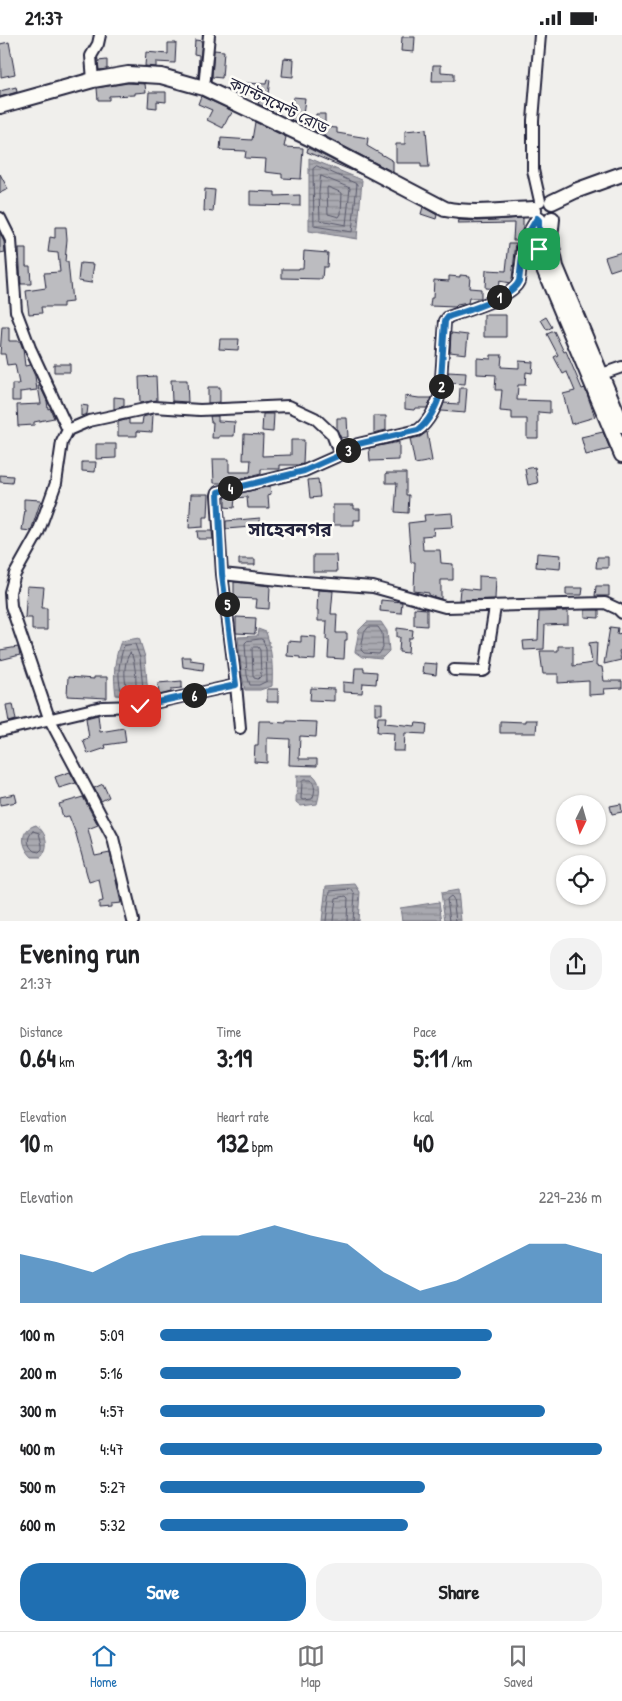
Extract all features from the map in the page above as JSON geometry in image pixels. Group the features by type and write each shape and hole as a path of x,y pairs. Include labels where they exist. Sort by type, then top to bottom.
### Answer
{"main road":[{"name":"ক্যান্টনমেন্ট রোড","path":"0,106 92,80 128,74 161,76 204,88 309,138 445,209 456,211 544,211"},
{"path":"622,174 575,191 544,211 539,249 544,269 622,455"},
{"path":"544,211 584,192 622,179"},
{"path":"544,211 556,267 622,425"}],"street":[{"path":"92,80 91,55 98,44 100,35"},
{"path":"204,88 209,35"},
{"path":"240,728 222,574 218,492 304,471 340,455 358,444 418,430 423,427 438,402 440,394 445,321 448,317 486,305 516,287 519,281 524,240 544,211 533,170 534,120 540,35"},
{"path":"0,218 11,240 16,311 30,348 68,430"},
{"path":"602,374 622,367"},
{"path":"133,921 113,838 50,718 10,605 10,592 14,575 38,533 56,483 62,442 68,430 89,421 154,407 200,410 289,406 315,417 332,434 340,455"},
{"path":"222,574 373,587 445,607 605,603 622,613"},
{"path":"454,670 485,670 495,607"},
{"path":"0,731 102,707 140,706 236,685"}],"water":[{"path":"309,158 362,180 357,239 309,231"},
{"path":"367,622 381,622 387,631 389,651 381,659 362,657 355,652 359,630"},
{"path":"258,629 266,632 270,645 272,686 260,690 245,690 238,637 257,636"},
{"path":"139,638 145,657 148,695 131,698 116,695 115,668 121,641"},
{"path":"297,775 313,775 316,778 320,788 317,804 301,806 296,802"},
{"path":"36,825 43,832 46,840 46,849 41,857 32,857 24,843 24,834 30,827"},
{"path":"355,884 360,892 358,921 322,921 326,886"},
{"path":"458,890 461,921 445,921 441,893"},
{"path":"439,902 442,921 402,921 400,908"}],"building":[{"path":"402,37 415,37 414,52 401,51"},
{"path":"195,40 202,41 198,77 199,55 194,54"},
{"path":"9,42 15,74 1,77 0,44"},
{"path":"168,43 176,43 175,63 156,62 156,67 145,66 146,52 168,54"},
{"path":"214,50 224,51 222,78 212,77"},
{"path":"284,58 294,59 293,77 282,76"},
{"path":"107,60 107,69 99,70 98,61"},
{"path":"433,65 441,65 441,72 454,73 454,81 432,81"},
{"path":"267,79 270,80 267,101 272,103 269,109 258,104 261,95 244,94 244,83 266,84"},
{"path":"128,83 145,84 146,92 135,93 135,95 109,96 109,100 98,100 97,88"},
{"path":"16,87 17,92 0,97 0,91"},
{"path":"149,92 166,92 166,102 157,101 157,108 148,107"},
{"path":"201,96 233,111 223,128 207,120 212,110 198,104"},
{"path":"293,97 305,98 302,125 291,120"},
{"path":"316,114 325,114 325,127 337,128 337,133 368,138 367,146 393,161 393,172 315,131"},
{"path":"255,122 286,137 284,147 303,148 301,179 282,178 282,174 265,172 266,159 245,158 246,151 220,150 221,138 252,140"},
{"path":"426,129 429,167 421,167 421,163 396,163 396,144 405,144 405,131"},
{"path":"308,148 360,174 307,152"},
{"path":"0,174 8,189 0,193"},
{"path":"205,189 215,190 213,212 204,211"},
{"path":"250,191 275,192 275,196 300,195 300,206 250,205"},
{"path":"423,207 437,215 436,219 421,214"},
{"path":"523,218 523,228 517,240 513,240 514,223 458,224 459,220 478,221"},
{"path":"55,227 66,227 65,262 68,262 72,302 63,303 63,307 41,307 42,313 29,314 26,291 46,288 44,273 60,272 58,253 48,252 50,237 55,238"},
{"path":"0,233 4,242 5,252 0,253"},
{"path":"509,243 516,243 510,283 499,281 498,289 485,288 486,270 506,271"},
{"path":"19,249 26,249 26,266 30,266 31,284 21,284"},
{"path":"304,251 328,253 327,267 323,267 322,279 282,278 282,269 303,268"},
{"path":"622,252 622,267 610,271 605,257"},
{"path":"80,263 94,264 91,283 78,281"},
{"path":"460,275 470,276 469,288 481,289 481,298 469,298 468,303 455,307 430,306 431,298 433,298 434,280 449,281 449,276 460,277"},
{"path":"484,315 506,315 506,337 484,337"},
{"path":"546,317 552,327 547,330 541,320"},
{"path":"2,327 9,327 9,341 20,341 25,366 30,365 35,376 37,390 20,392 20,401 12,401 12,384 19,384 15,364 7,365 5,354 0,354"},
{"path":"554,331 564,352 566,351 582,389 585,388 595,417 571,424 563,394 575,391 567,372 563,374 554,357 558,355 547,334"},
{"path":"451,333 468,335 466,354 450,352"},
{"path":"220,339 239,339 238,350 219,349"},
{"path":"491,355 502,355 501,367 519,368 519,361 533,362 532,373 526,372 525,385 518,385 517,400 550,401 550,413 538,412 538,438 527,438 527,419 512,419 512,412 500,411 502,390 495,390 496,375 477,374 477,358 491,359"},
{"path":"54,364 70,364 70,372 54,372"},
{"path":"448,372 466,373 465,384 448,383"},
{"path":"156,376 157,400 140,403 139,377"},
{"path":"171,380 187,380 188,402 172,401"},
{"path":"38,386 40,386 47,401 48,409 50,408 54,418 34,422 34,425 18,426 17,405 41,404"},
{"path":"208,387 220,387 220,402 208,403"},
{"path":"460,388 467,388 465,413 441,411 444,403 459,404"},
{"path":"405,396 432,398 427,408 415,408 414,410 405,409"},
{"path":"114,397 124,398 124,406 114,409"},
{"path":"81,405 88,406 87,414 81,416"},
{"path":"153,414 152,432 137,431 137,436 118,436 118,422 129,419 129,424 142,424 143,417"},
{"path":"263,414 274,414 273,432 262,431"},
{"path":"210,416 218,416 218,421 235,422 234,436 212,438 213,422 211,422"},
{"path":"374,416 386,416 386,430 374,433"},
{"path":"337,418 347,418 348,437 341,438 337,430"},
{"path":"427,432 432,461 415,464 410,439 420,437"},
{"path":"603,432 610,449 586,455 581,437"},
{"path":"244,434 263,435 262,456 291,455 291,440 304,440 303,464 280,465 280,469 261,469 261,474 225,483 214,483 213,459 229,459 229,472 250,472 251,460 243,460"},
{"path":"399,442 399,460 370,461 369,448"},
{"path":"96,444 116,444 116,458 96,459"},
{"path":"82,462 96,462 95,472 82,471"},
{"path":"535,467 538,483 528,485 525,469"},
{"path":"386,473 406,473 406,495 409,495 408,513 395,512 397,483 386,483"},
{"path":"0,475 13,476 12,483 0,482"},
{"path":"318,479 320,497 310,498 308,480"},
{"path":"270,486 271,494 268,495 269,508 248,508 247,497 235,498 234,508 225,507 225,497"},
{"path":"191,494 209,494 208,517 203,517 203,527 189,528"},
{"path":"24,499 41,500 31,531 22,530 25,510"},
{"path":"333,505 354,505 354,509 360,509 360,520 354,520 354,525 333,525"},
{"path":"452,513 453,527 433,528 434,535 422,536 423,550 440,550 441,563 453,564 453,580 441,580 441,599 429,595 429,593 414,591 415,562 411,562 408,523 425,521 424,515"},
{"path":"260,518 260,534 252,534 251,527 226,529 226,521"},
{"path":"197,531 212,531 213,539 198,539"},
{"path":"537,553 561,555 560,569 536,567"},
{"path":"313,555 336,555 337,572 313,572"},
{"path":"597,557 608,557 608,568 596,568"},
{"path":"239,559 255,559 255,565 239,565"},
{"path":"479,576 496,577 495,599 459,600 460,588 479,590"},
{"path":"234,582 270,586 269,609 256,608 257,599 234,598"},
{"path":"27,586 44,587 42,608 47,608 47,630 32,630 32,618 25,618"},
{"path":"596,586 609,586 609,596 595,596"},
{"path":"566,588 583,588 582,595 566,595"},
{"path":"318,590 333,591 331,614 337,614 336,633 347,633 344,659 328,658 327,621 318,621"},
{"path":"381,600 402,602 401,613 380,611"},
{"path":"414,608 427,609 427,626 414,625"},
{"path":"585,610 599,610 599,618 585,617"},
{"path":"568,611 568,624 545,625 544,649 524,650 523,641 538,640 539,612"},
{"path":"236,617 256,618 255,634 236,633"},
{"path":"610,627 618,628 617,634 622,633 622,650 619,651 621,660 604,664"},
{"path":"397,628 413,630 412,638 409,638 408,653 399,652 400,637 397,637"},
{"path":"301,636 316,637 315,660 287,656 288,641 301,642"},
{"path":"597,642 596,666 602,667 604,681 622,681 622,688 604,689 605,694 589,695 589,681 558,683 558,674 543,674 540,651 558,651 558,646 573,646 573,666 592,663 589,643"},
{"path":"18,647 20,655 0,660 0,650"},
{"path":"182,657 190,657 190,660 204,662 203,670 183,667"},
{"path":"423,663 437,664 436,675 422,673"},
{"path":"355,668 364,668 364,671 377,672 376,684 363,683 362,693 343,692 343,682 354,683"},
{"path":"68,677 94,679 94,677 107,677 107,698 67,696"},
{"path":"182,681 182,688 171,689 171,692 159,695 158,683"},
{"path":"311,688 334,689 334,701 310,700"},
{"path":"267,689 278,689 278,702 267,702"},
{"path":"375,703 382,703 382,714 375,714"},
{"path":"13,704 16,720 9,722 6,705"},
{"path":"98,715 100,732 124,728 126,742 105,745 106,748 88,754 83,740 89,738 86,718"},
{"path":"378,717 386,717 385,723 415,726 416,723 427,724 426,734 405,733 404,751 393,751 394,733 377,732"},
{"path":"525,720 537,720 536,733 500,733 500,721 525,722"},
{"path":"259,721 286,723 286,721 317,722 316,737 300,736 299,759 317,759 317,766 289,765 290,739 267,738 267,763 254,762 255,745 258,745"},
{"path":"70,772 76,783 59,788 55,777"},
{"path":"103,784 109,797 101,801 94,788"},
{"path":"15,794 17,802 0,805 0,797"},
{"path":"83,797 98,825 88,829 95,856 110,853 121,903 111,904 111,907 99,908 99,902 103,901 99,879 89,882 76,834 69,816 63,817 59,804"},
{"path":"621,804 622,812 612,814 610,806"}],"district":[{"name":"সাহেবনগর","path":"290,529"}],"route":[{"path":"140,706 236,685 226,591 222,574 218,492 304,471 340,455 358,444 418,430 423,427 438,402 440,394 445,321 448,317 486,305 516,287 519,281 524,240 537,218 539,220 539,249"}]}
